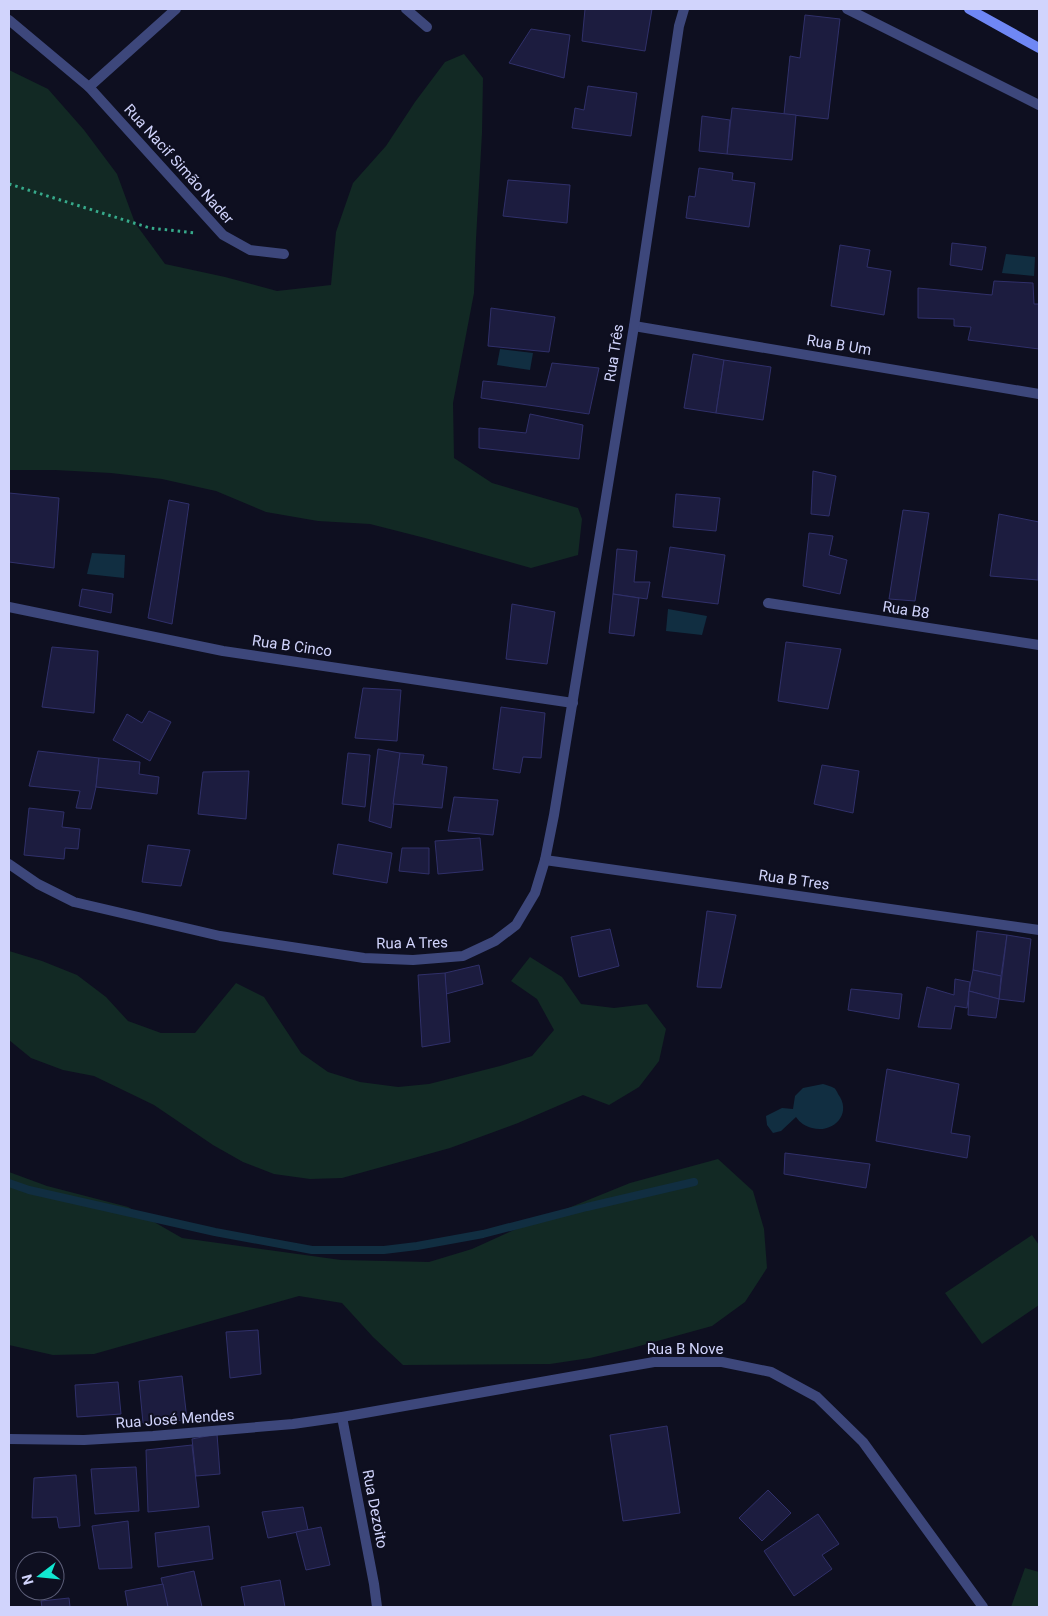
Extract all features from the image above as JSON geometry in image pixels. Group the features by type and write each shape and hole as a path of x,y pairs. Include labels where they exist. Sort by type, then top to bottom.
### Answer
{"main road":[{"path":"969,9 1039,48"}],"street":[{"path":"89,87 176,9"},
{"path":"406,9 427,27"},
{"name":"Rua Três","path":"573,703 634,326 679,26 684,9"},
{"path":"847,9 1039,105"},
{"name":"Rua Nacif Simão Nader","path":"9,20 89,87 223,235 250,250 284,254"},
{"name":"Rua B Um","path":"634,326 1039,394"},
{"name":"Rua B8","path":"768,603 1039,646"},
{"name":"Rua B Cinco","path":"9,607 223,651 573,703"},
{"name":"Rua A Tres","path":"9,864 38,884 74,902 220,936 364,958 413,960 463,956 495,941 516,924 535,893 545,860 554,815 573,703"},
{"name":"Rua B Tres","path":"545,860 1039,930"},
{"name":"Rua B Nove","path":"342,1418 654,1362 722,1362 771,1372 817,1397 863,1442 983,1607"},
{"name":"Rua José Mendes","path":"9,1439 84,1440 153,1436 342,1418"},
{"name":"Rua Dezoito","path":"342,1418 377,1607"}],"path":[{"path":"9,184 150,228 223,235"}],"green space":[{"path":"464,54 483,78 482,133 474,293 453,403 454,458 492,483 578,508 582,519 578,555 531,568 370,524 318,521 266,512 216,491 162,479 111,473 9,470 9,70 48,89 84,130 117,174 135,223 165,264 277,291 331,285 336,232 353,183 386,146 415,102 445,62"},
{"path":"9,951 42,961 77,975 106,997 128,1021 161,1033 195,1033 236,983 264,997 301,1053 328,1072 360,1082 398,1087 429,1084 532,1056 554,1030 537,999 511,981 530,957 562,977 581,1004 614,1008 647,1004 666,1029 659,1061 639,1087 609,1105 583,1095 518,1123 450,1148 342,1178 310,1179 274,1174 243,1162 213,1145 154,1105 94,1076 63,1070 31,1058 9,1040"},
{"path":"718,1159 753,1191 764,1229 767,1268 745,1302 712,1326 632,1348 590,1358 550,1364 403,1365 373,1337 342,1303 299,1296 94,1354 53,1355 9,1345 9,1172 47,1186 128,1207 182,1238 341,1260 429,1262 472,1249 630,1183"},
{"path":"1032,1235 1039,1245 1039,1305 982,1344 945,1293"},
{"path":"1025,1568 1039,1572 1039,1607 1011,1607"}],"water":[{"path":"1006,254 1035,257 1034,276 1002,273"},
{"path":"500,349 533,353 530,370 497,365"},
{"path":"92,553 125,555 124,578 87,574"},
{"path":"668,609 707,616 702,635 666,631"},
{"path":"823,1084 834,1088 842,1101 842,1115 838,1121 827,1128 820,1129 805,1125 796,1117 781,1131 773,1133 767,1125 766,1116 782,1108 793,1109 795,1096 803,1088"}],"building":[{"path":"585,9 652,9 645,51 582,41"},
{"path":"805,15 840,19 828,119 784,114 790,56 800,58"},
{"path":"531,29 570,35 564,78 509,63"},
{"path":"588,86 637,93 631,136 572,128 575,108 584,110"},
{"path":"732,108 796,115 792,160 727,154"},
{"path":"702,116 730,120 727,154 699,151"},
{"path":"699,168 733,173 732,180 755,183 749,227 686,218 689,196 695,197"},
{"path":"508,180 570,185 567,223 503,216"},
{"path":"952,243 986,247 982,270 950,265"},
{"path":"840,245 870,250 867,267 891,271 884,315 831,306"},
{"path":"994,281 1033,283 1034,304 1039,304 1039,349 968,340 971,327 954,326 954,319 918,318 918,288 992,295"},
{"path":"491,308 555,317 549,352 488,346"},
{"path":"693,354 724,360 716,413 684,408"},
{"path":"724,360 771,367 763,420 716,413"},
{"path":"552,363 599,368 589,414 481,398 483,381 546,387"},
{"path":"530,414 583,425 579,459 479,448 479,428 526,433"},
{"path":"813,471 836,476 829,516 811,514"},
{"path":"9,493 59,498 54,568 9,562"},
{"path":"676,494 720,498 716,531 673,527"},
{"path":"169,500 189,504 172,624 148,618"},
{"path":"903,510 929,513 915,601 889,599"},
{"path":"999,514 1039,522 1038,580 990,576"},
{"path":"809,533 833,536 829,555 847,560 840,594 803,586"},
{"path":"670,547 725,555 718,604 662,597"},
{"path":"617,549 637,551 634,582 650,582 647,599 613,594"},
{"path":"82,589 113,594 111,613 79,606"},
{"path":"613,594 639,598 634,636 609,633"},
{"path":"512,604 555,612 547,664 506,659"},
{"path":"786,642 841,649 828,709 778,701"},
{"path":"52,647 98,651 94,713 42,707"},
{"path":"363,688 401,690 397,741 355,738"},
{"path":"501,707 545,713 541,758 523,757 520,773 493,769"},
{"path":"149,711 171,722 150,761 113,740 127,714 142,723"},
{"path":"378,749 400,753 391,828 369,821"},
{"path":"38,751 99,758 96,787 91,809 76,808 80,791 29,786"},
{"path":"348,753 370,755 365,807 342,804"},
{"path":"400,753 424,755 422,764 447,767 442,808 393,804"},
{"path":"99,758 140,762 139,774 159,777 157,794 96,787"},
{"path":"822,765 859,771 853,813 814,804"},
{"path":"249,771 246,819 198,814 203,772"},
{"path":"454,797 498,800 493,835 448,831"},
{"path":"29,808 64,812 62,827 80,829 78,849 65,848 64,859 24,855"},
{"path":"480,838 483,870 438,874 435,841"},
{"path":"338,844 392,853 387,883 333,874"},
{"path":"148,845 190,850 181,886 142,882"},
{"path":"402,848 429,848 429,874 399,871"},
{"path":"707,911 736,915 721,988 697,987"},
{"path":"610,929 619,966 579,977 571,937"},
{"path":"977,931 1007,935 1001,976 973,970"},
{"path":"1007,935 1031,939 1024,1002 999,999"},
{"path":"479,965 483,984 446,994 445,973"},
{"path":"973,970 1001,976 999,999 969,991"},
{"path":"445,973 450,1042 422,1047 418,975"},
{"path":"955,979 970,982 967,1008 955,1006 951,1029 918,1027 927,987 954,995"},
{"path":"851,989 902,994 899,1019 848,1010"},
{"path":"969,991 999,999 996,1018 968,1015"},
{"path":"887,1069 959,1084 951,1133 970,1136 967,1158 876,1141"},
{"path":"785,1153 870,1164 866,1188 784,1174"},
{"path":"258,1330 261,1374 230,1378 226,1332"},
{"path":"182,1376 187,1420 143,1423 139,1381"},
{"path":"118,1382 121,1414 77,1417 75,1385"},
{"path":"667,1426 680,1513 623,1521 610,1435"},
{"path":"217,1434 220,1474 196,1476 192,1439"},
{"path":"192,1445 199,1507 148,1512 146,1450"},
{"path":"136,1467 139,1511 95,1514 91,1469"},
{"path":"76,1475 80,1526 59,1528 57,1517 32,1518 34,1478"},
{"path":"768,1490 791,1513 762,1541 739,1518"},
{"path":"303,1507 308,1530 268,1538 262,1512"},
{"path":"818,1514 839,1544 822,1555 832,1569 794,1596 764,1551"},
{"path":"128,1521 132,1568 99,1569 92,1526"},
{"path":"209,1526 213,1559 158,1567 155,1533"},
{"path":"321,1527 330,1565 306,1570 296,1532"},
{"path":"194,1571 202,1607 168,1607 161,1578"},
{"path":"280,1580 285,1607 245,1607 241,1587"},
{"path":"163,1584 168,1607 128,1607 125,1591"},
{"path":"65,1598 69,1598 70,1607 42,1607 41,1601 65,1601"}],"waterway":[{"path":"9,1183 29,1190 215,1232 312,1250 384,1250 483,1234 694,1182"}]}
